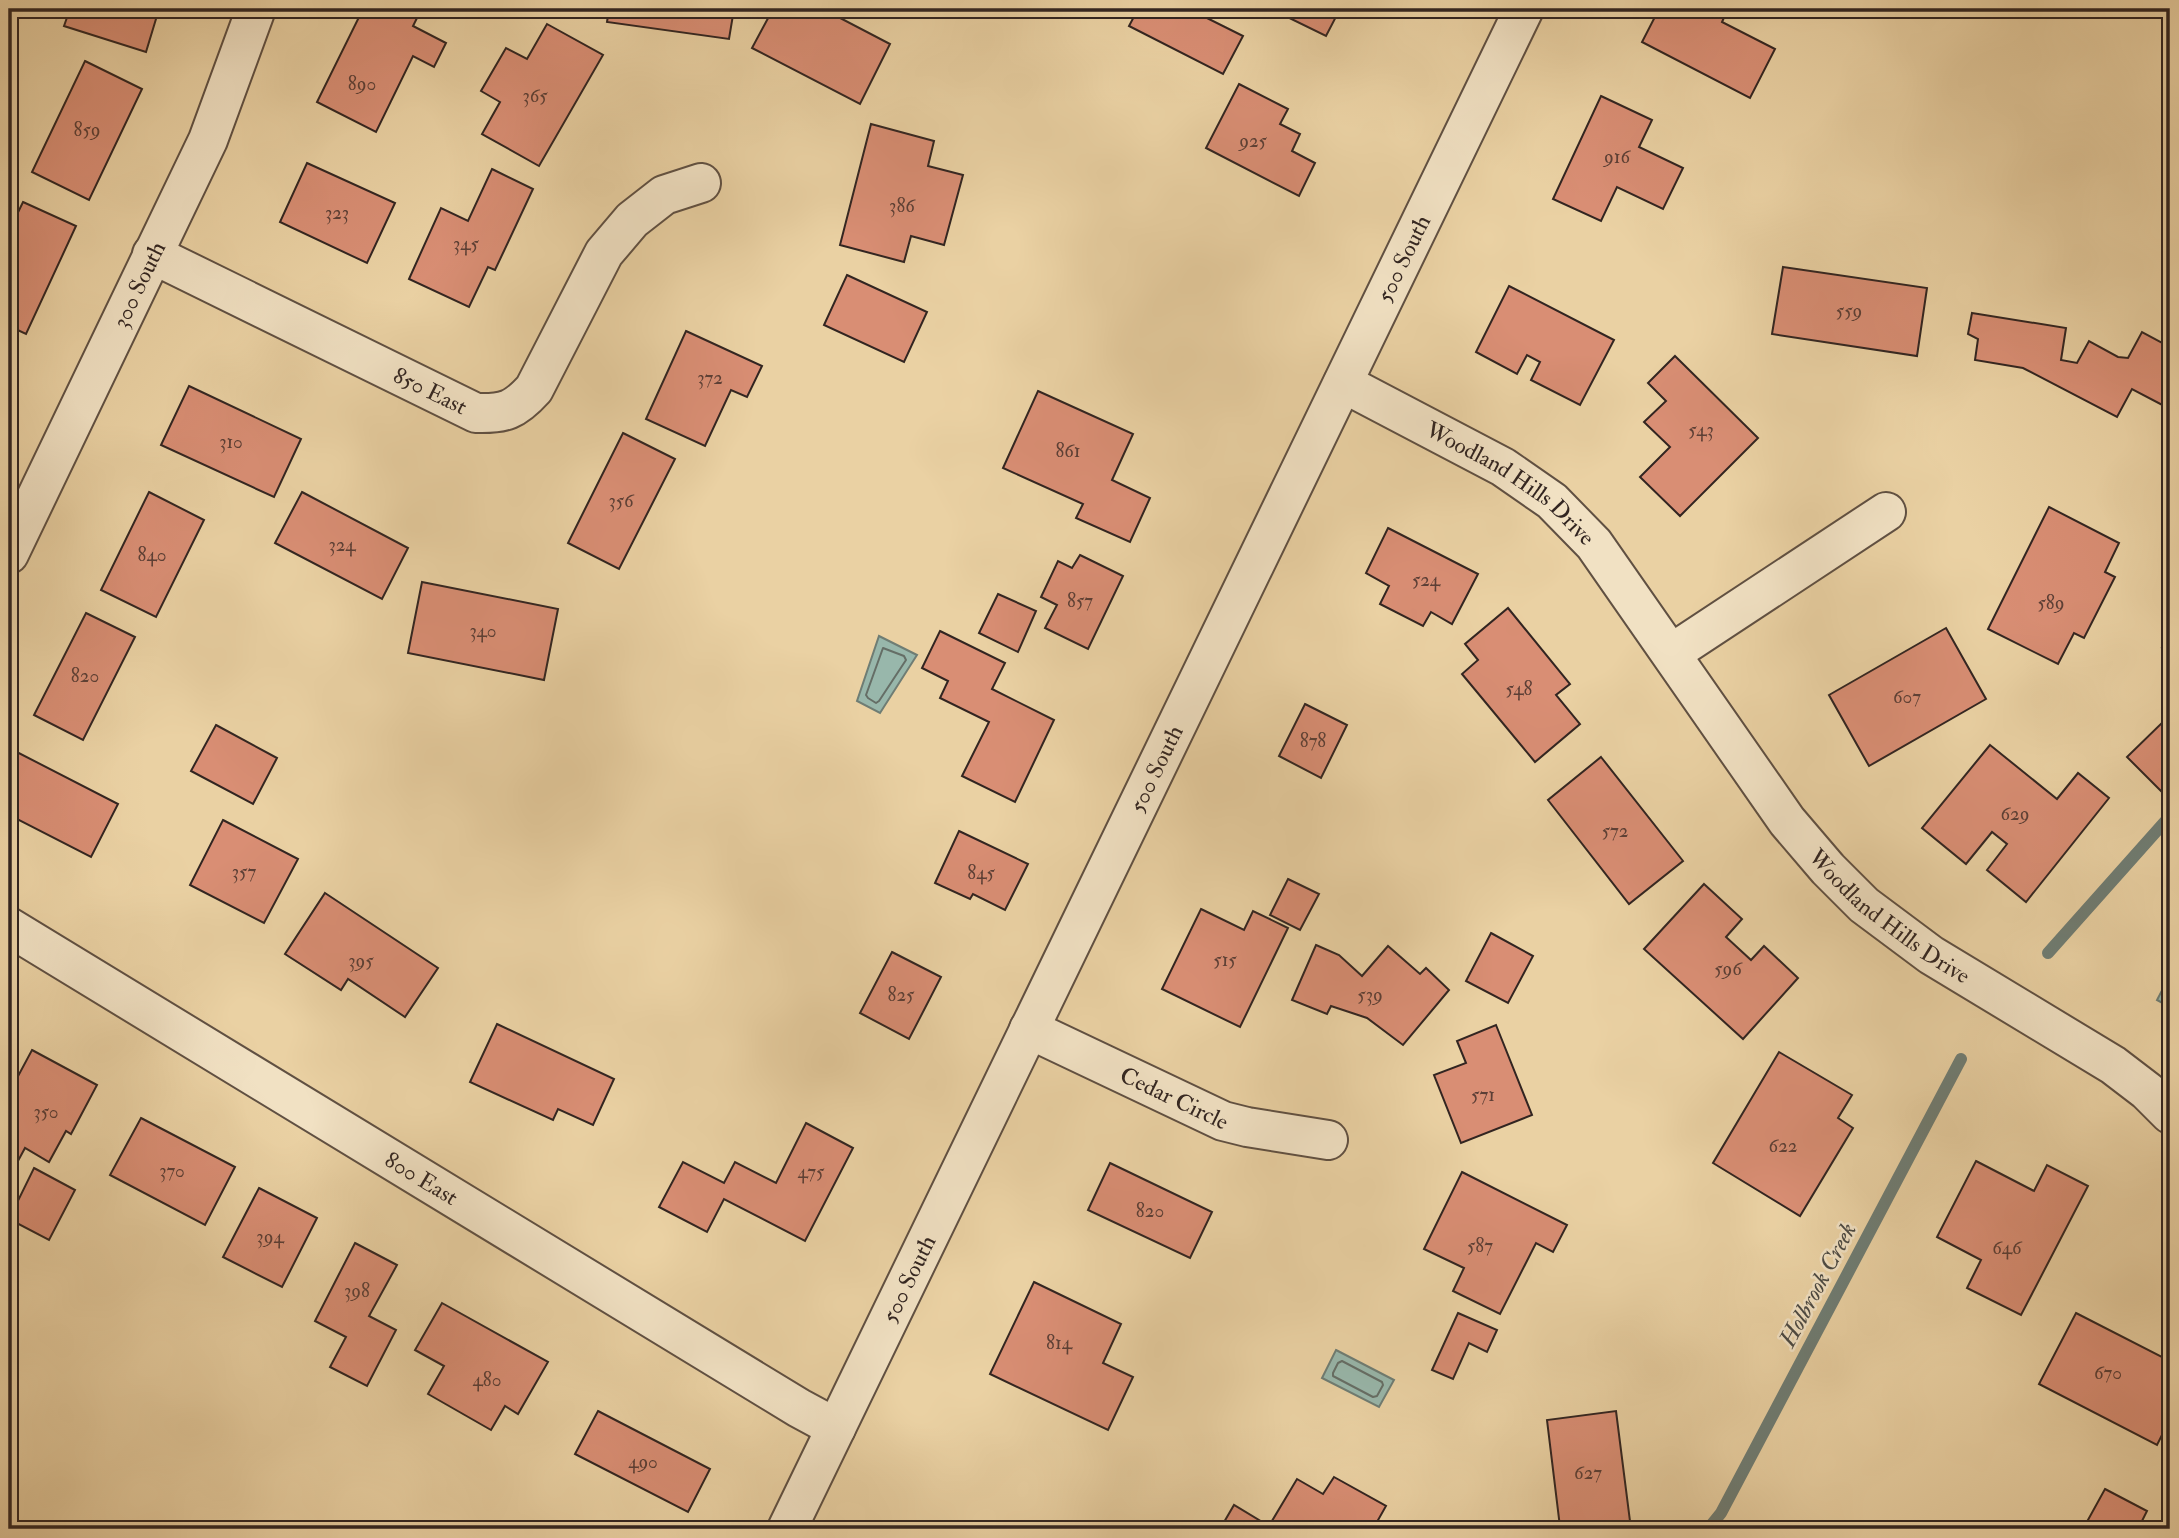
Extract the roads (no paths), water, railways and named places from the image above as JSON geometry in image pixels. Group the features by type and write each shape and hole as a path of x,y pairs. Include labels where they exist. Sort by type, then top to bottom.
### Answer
{"street":[{"name":"300 South","path":"9,554 208,140 256,9"},
{"name":"500 South","path":"787,1529 1524,9"},
{"name":"850 East","path":"152,254 476,413 498,414 519,405 534,389 604,253 632,220 664,195 701,183"},
{"name":"Woodland Hills Drive","path":"1343,383 1503,467 1552,501 1594,544 1787,821 1828,869 1864,905 1970,981 2113,1066 2147,1091 2170,1114"},
{"path":"1672,653 1886,512"},
{"name":"800 East","path":"9,927 836,1428"},
{"name":"Cedar Circle","path":"1029,1029 1223,1121 1328,1140"}],"water":[{"path":"879,636 917,655 880,713 857,701"},
{"path":"2170,975 2170,1007 2157,1000"},
{"path":"1336,1350 1394,1380 1379,1407 1322,1378"}],"waterway":[{"name":"Holbrook Creek","path":"2048,953 2170,816"},
{"name":"Holbrook Creek","path":"1708,1529 1721,1513 1961,1059"}]}
